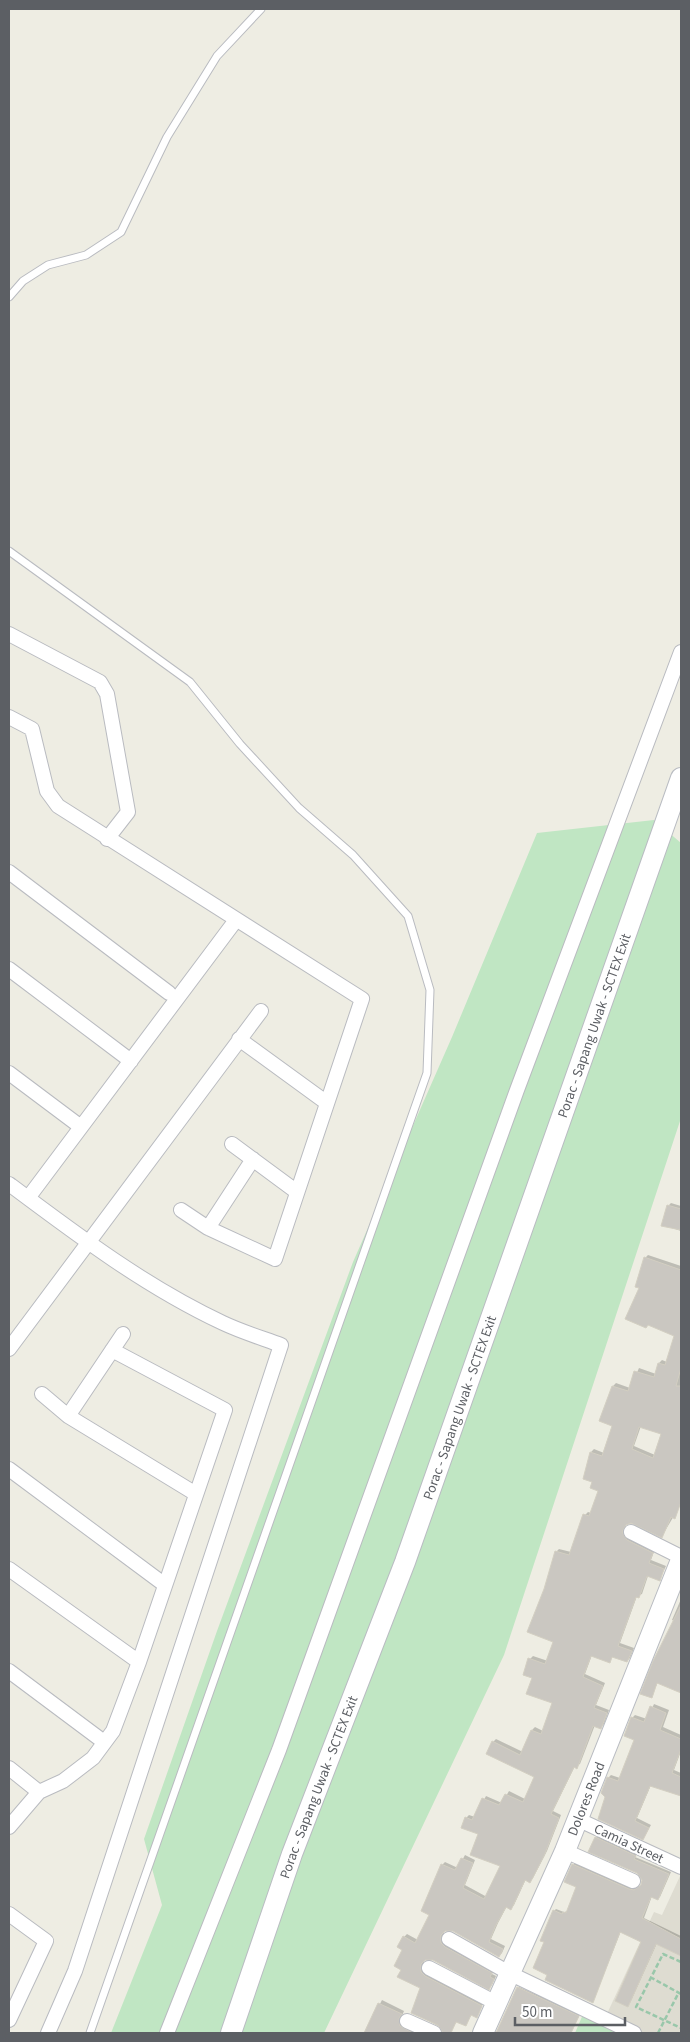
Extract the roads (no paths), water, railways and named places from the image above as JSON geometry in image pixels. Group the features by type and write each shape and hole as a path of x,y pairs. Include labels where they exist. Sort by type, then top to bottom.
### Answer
{"main road":[{"name":"Porac - Sapang Uwak - SCTEX Exit","path":"231,2033 292,1854 405,1562 681,778"},
{"name":"Dolores Road","path":"483,2033 498,2004 565,1851 681,1560"}],"street":[{"path":"9,634 100,682 107,694 128,812 107,839"},
{"path":"167,2033 279,1750 517,1090 681,652"},
{"path":"9,718 32,729 47,790 58,806 107,839 362,999 275,1259 208,1228 181,1210"},
{"path":"9,872 169,992"},
{"path":"28,1198 236,920"},
{"path":"9,969 131,1061"},
{"path":"9,1349 261,1010"},
{"path":"239,1039 327,1103"},
{"path":"9,1073 81,1127"},
{"path":"232,1144 297,1192"},
{"path":"208,1228 253,1159"},
{"path":"9,1184 88,1243 165,1292 216,1319 280,1345 75,1971 48,2033"},
{"path":"68,1416 123,1334"},
{"path":"9,1827 39,1792 63,1781 92,1758 112,1731 139,1662 225,1410 112,1350"},
{"path":"42,1394 68,1416 196,1494"},
{"path":"9,1469 165,1585"},
{"path":"631,1532 681,1556"},
{"path":"9,1569 139,1662"},
{"path":"9,1671 104,1742"},
{"path":"9,1768 39,1792"},
{"name":"Camia Street","path":"577,1819 681,1868"},
{"path":"565,1851 633,1881"},
{"path":"9,1914 46,1941 10,2013"},
{"path":"449,1939 511,1974 634,2033"},
{"path":"429,1968 498,2004"},
{"path":"408,2021 434,2033"}],"lane":[{"path":"9,297 23,281 48,265 86,255 121,232 167,137 217,56 261,9"},
{"path":"9,551 190,682 240,744 292,801 353,855 408,916 430,990 427,1073 90,2033"}]}
